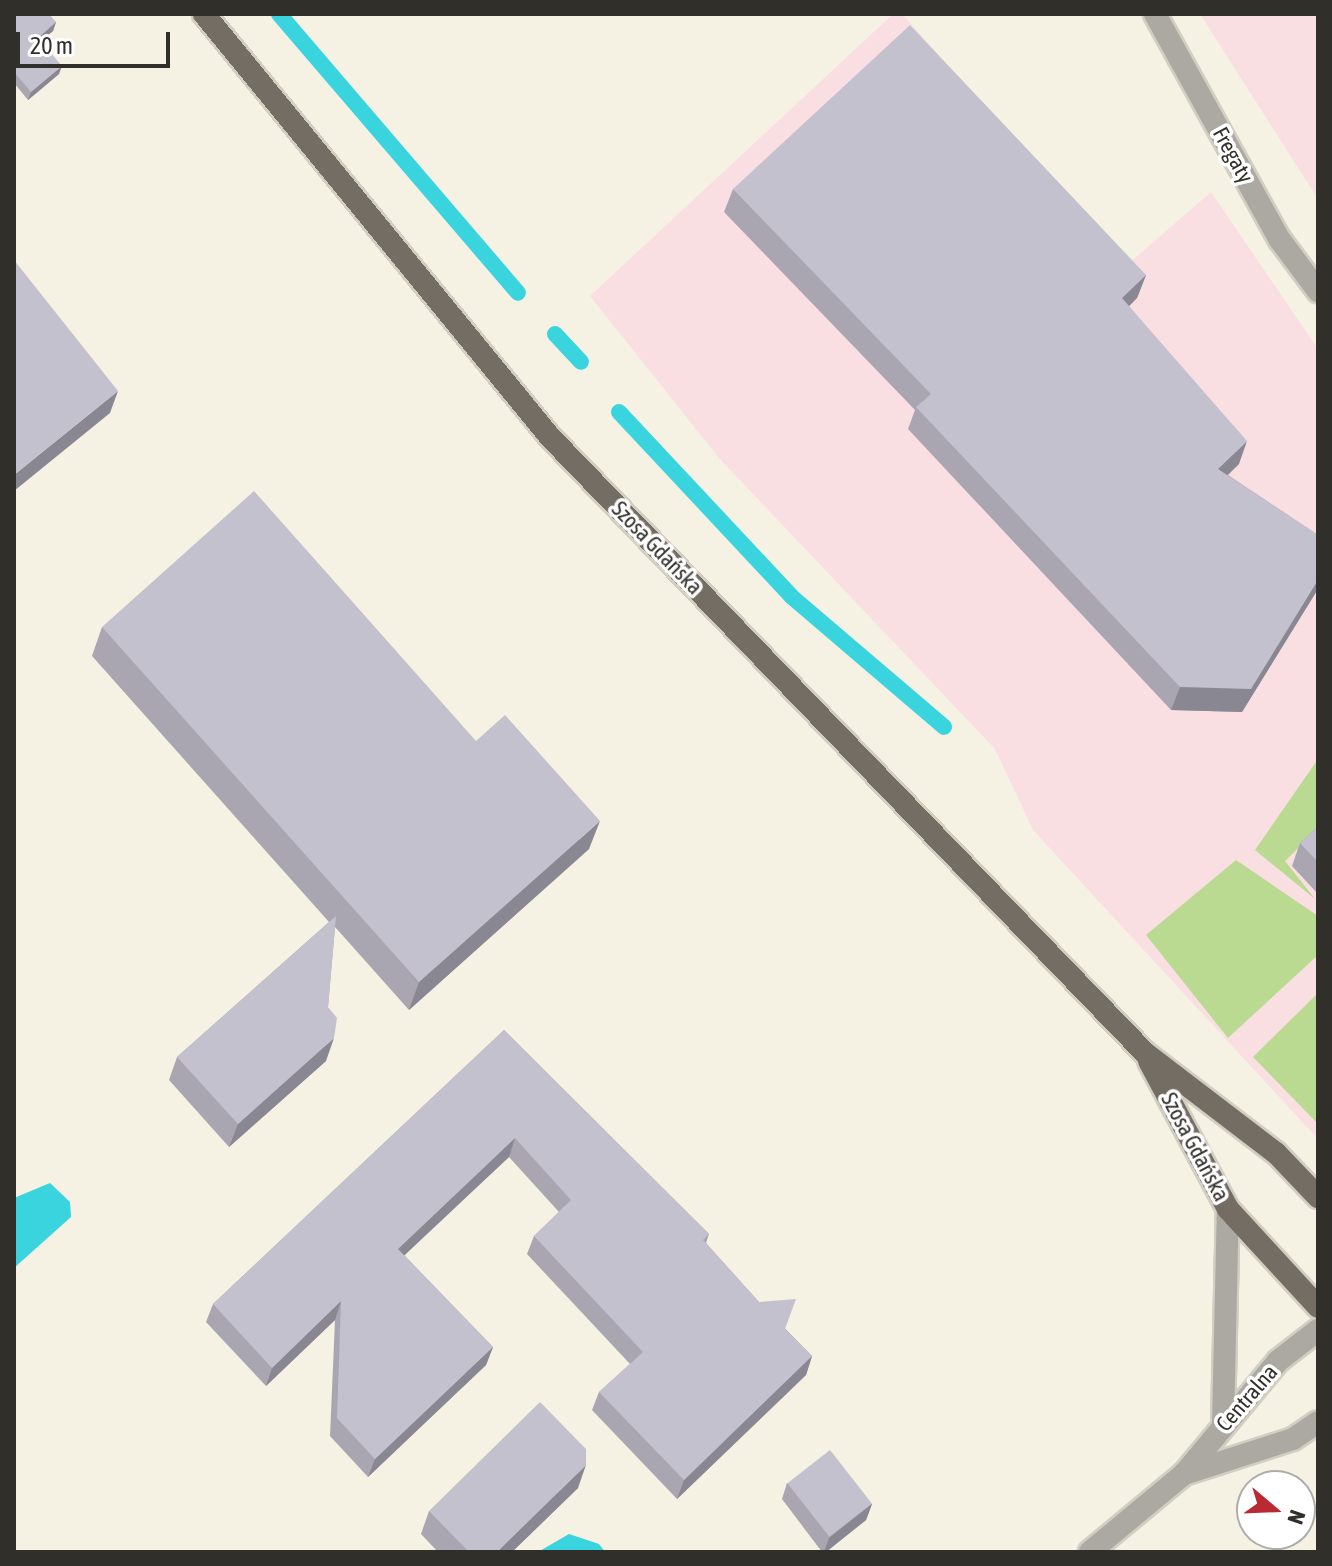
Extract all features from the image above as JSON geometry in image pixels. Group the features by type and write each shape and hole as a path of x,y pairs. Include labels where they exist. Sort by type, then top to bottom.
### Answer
{"main road":[{"name":"Szosa Gdańska","path":"204,14 550,437 1145,1053 1276,1153 1318,1197"},
{"name":"Szosa Gdańska","path":"1145,1053 1228,1209 1318,1307"}],"street":[{"name":"Fregaty","path":"1155,14 1280,240 1318,291"},
{"path":"1223,1423 1228,1209"},
{"name":"Centralna","path":"1090,1552 1184,1474 1223,1423 1278,1361 1318,1330"},
{"name":"Centralna","path":"1184,1474 1293,1439 1318,1422"}],"shaded area":[{"path":"893,14 902,14 1127,265 1211,192 1318,349 1318,1139 1033,830 995,749 719,458 590,296"},
{"path":"1200,14 1318,14 1318,199"}],"green space":[{"path":"1318,759 1318,829 1285,861 1315,899 1255,850"},
{"path":"1236,860 1318,916 1318,955 1228,1038 1146,935"},
{"path":"1318,993 1318,1124 1253,1057"}],"water":[{"path":"50,1183 70,1202 71,1217 14,1268 14,1198"},
{"path":"569,1534 599,1544 605,1552 538,1552"}],"building":[{"path":"14,14 49,14 56,22 38,38 62,66 31,92 14,72"},
{"path":"910,25 1146,275 1122,298 1247,441 1218,469 1318,535 1318,580 1251,689 1180,687 916,407 931,394 733,189"},
{"path":"14,260 118,391 14,475"},
{"path":"254,491 476,741 505,715 600,821 419,982 102,627"},
{"path":"1318,826 1318,862 1300,843"},
{"path":"336,916 328,1007 337,1018 334,1038 238,1124 177,1057"},
{"path":"504,1030 709,1234 703,1240 759,1302 796,1299 785,1329 812,1356 684,1480 599,1392 643,1352 534,1236 571,1200 515,1138 398,1249 493,1347 375,1459 337,1418 341,1301 272,1368 213,1304"},
{"path":"540,1402 586,1449 586,1465 497,1552 469,1552 429,1511"},
{"path":"830,1450 872,1504 829,1537 787,1483"}],"waterway":[{"path":"279,14 518,293"},
{"path":"555,334 581,362"},
{"path":"619,412 792,597 944,727"}]}
